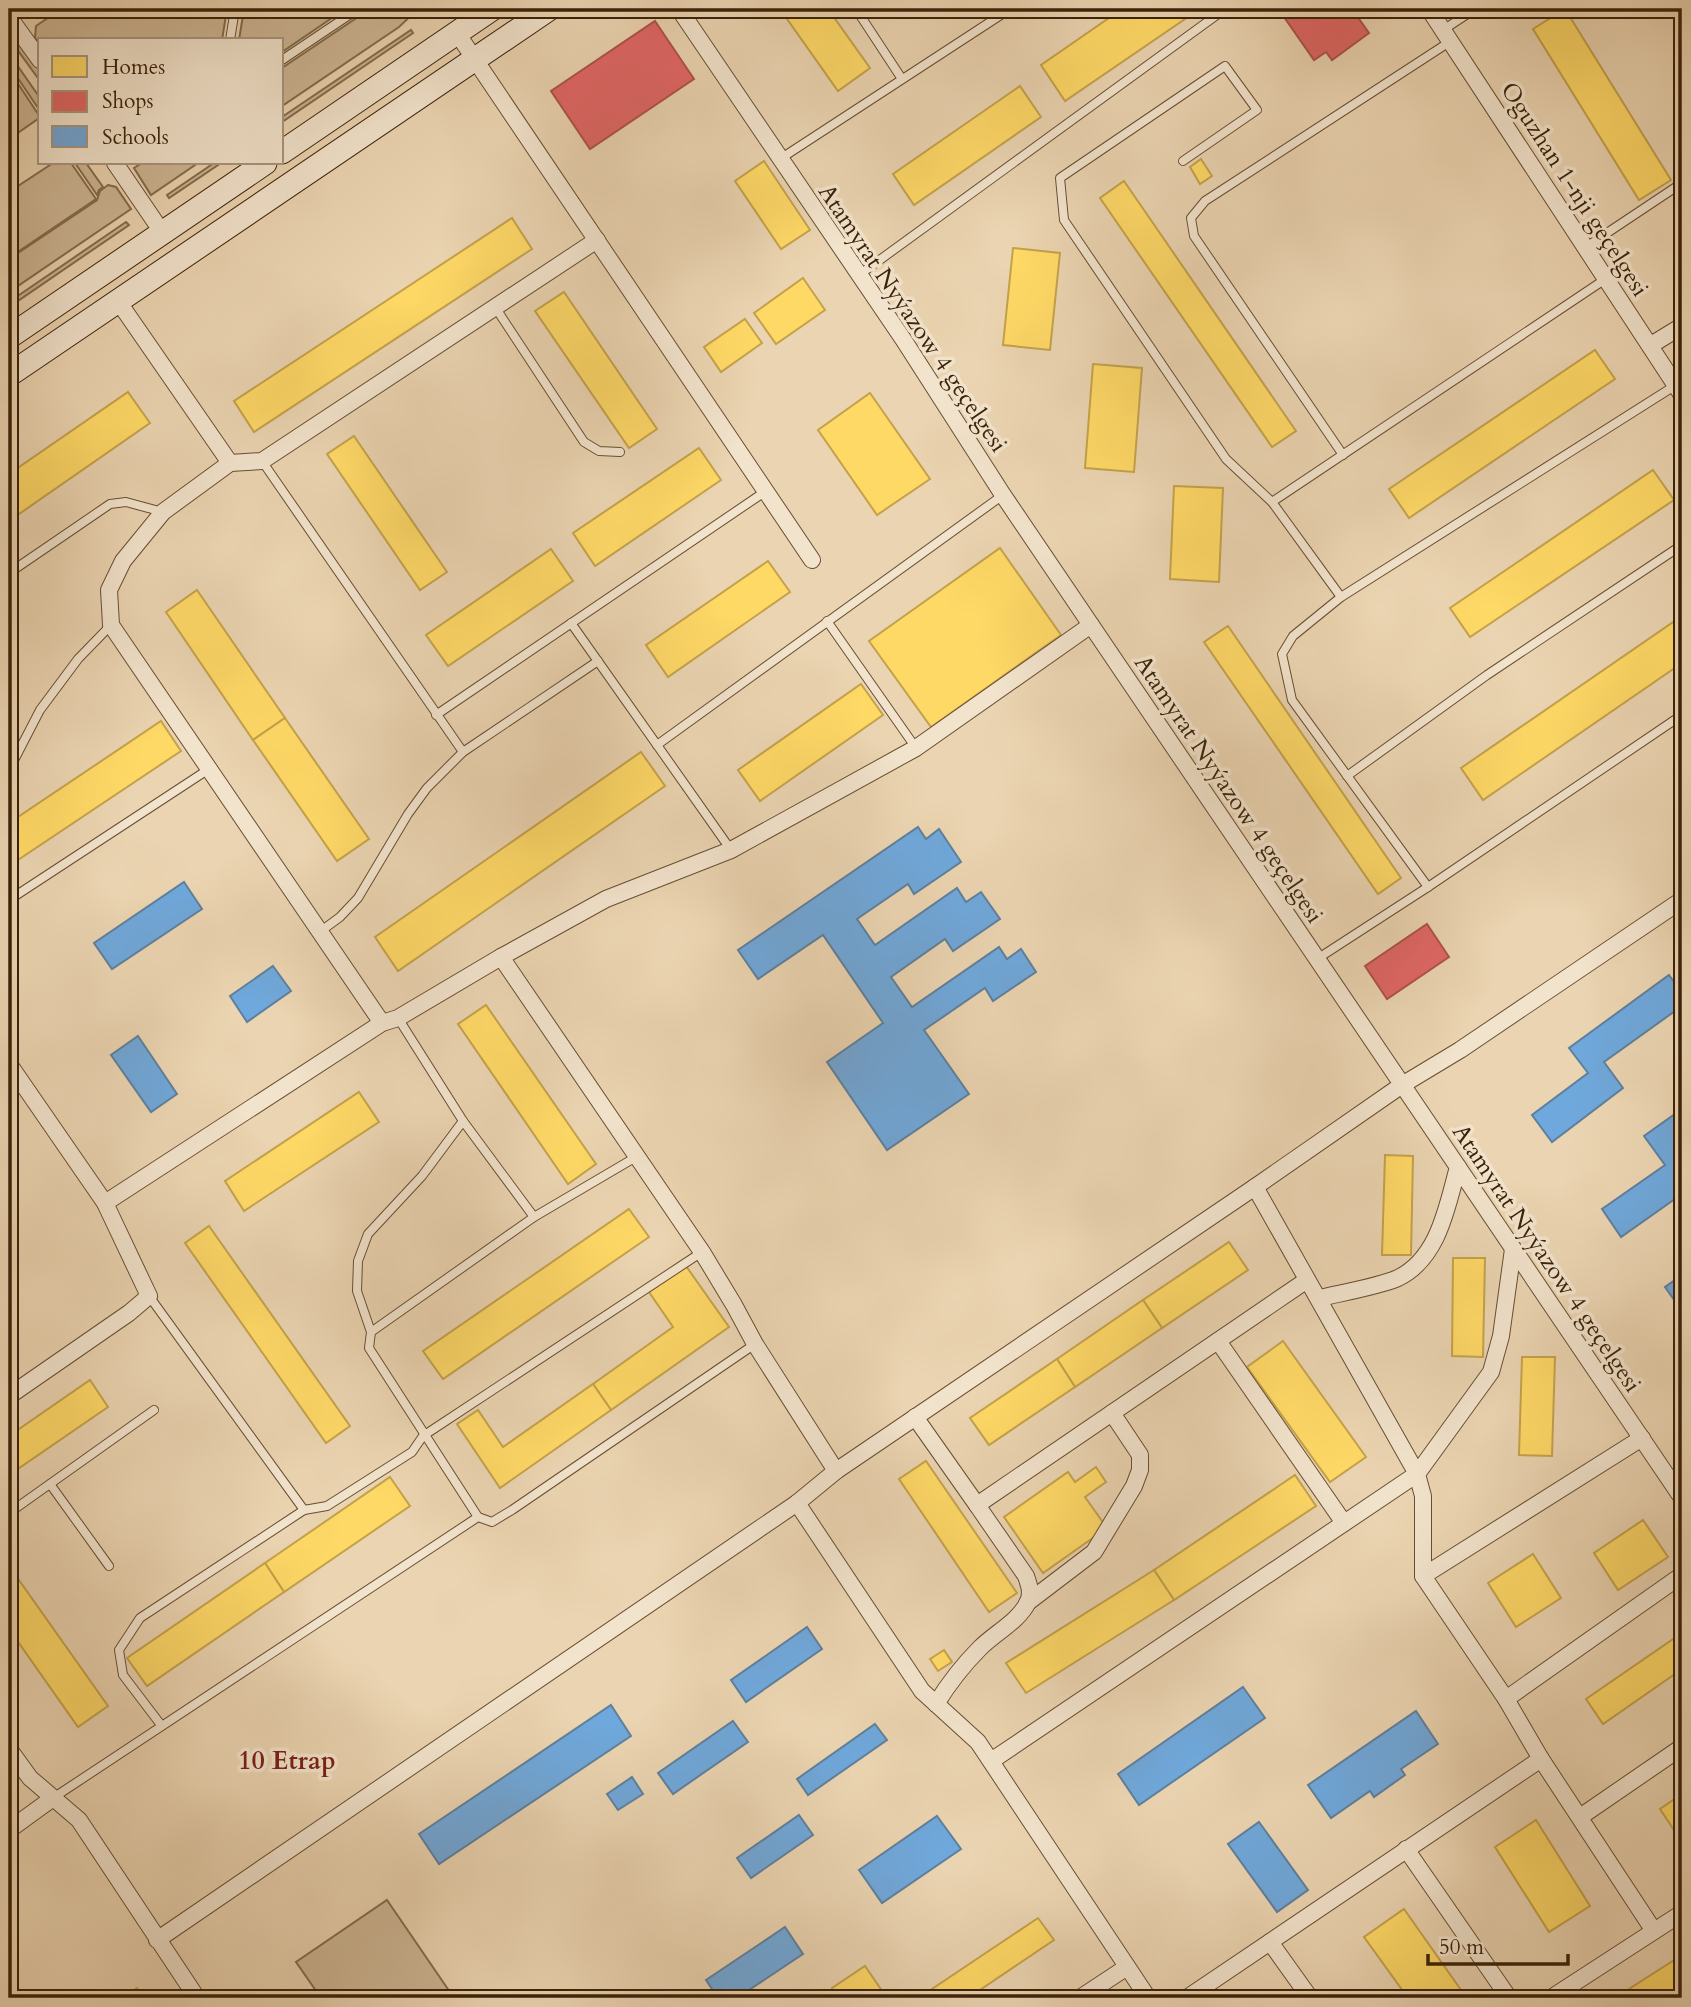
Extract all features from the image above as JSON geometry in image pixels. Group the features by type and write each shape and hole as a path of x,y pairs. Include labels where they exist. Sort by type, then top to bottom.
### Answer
{"main road":[{"path":"284,151 492,9"},
{"path":"9,376 549,9"},
{"path":"9,337 264,164"}],"street":[{"name":"Atamyrat Nyýazow 4 geçelgesi","path":"679,9 859,275 1003,495 1682,1498"},
{"name":"Oguzhan 1-nji geçelgesi","path":"1429,9 1679,390"},
{"path":"12,26 38,58"},
{"path":"457,33 812,560"},
{"path":"116,164 162,232"},
{"path":"390,1020 321,931 111,625 109,590 123,561 163,512 230,463 262,461 597,240"},
{"path":"118,301 230,463"},
{"path":"1651,345 1681,328"},
{"path":"105,1203 390,1020 501,957 606,900 731,850 916,748 1091,625"},
{"path":"157,1940 797,1503 836,1471 1402,1085 1471,1042 1682,900"},
{"path":"501,957 702,1252 755,1344 836,1471"},
{"path":"9,1064 105,1203 149,1296 129,1313 9,1396"},
{"path":"1320,1298 1399,1277 1424,1258 1441,1228 1458,1167"},
{"path":"1255,1187 1417,1474 1423,1496 1423,1576 1506,1699 1541,1759 1654,1931"},
{"path":"991,1761 1417,1474 1491,1372 1501,1336 1513,1249"},
{"path":"977,1505 1307,1280"},
{"path":"1218,1341 1344,1523"},
{"path":"936,1704 956,1674 983,1645 1018,1616 1027,1603 1094,1552 1134,1486 1140,1470 1140,1455 1112,1413"},
{"path":"915,1418 1026,1576 1031,1589 1027,1603"},
{"path":"1423,1576 1642,1438"},
{"path":"797,1503 922,1691 978,1742 1148,1998"},
{"path":"1506,1699 1682,1575"},
{"path":"1580,1817 1682,1747"},
{"path":"9,1749 30,1778 79,1820 197,1998"},
{"path":"1187,1998 1541,1759"},
{"path":"9,1829 54,1798"},
{"path":"1406,1849 1509,1998"},
{"path":"1552,1998 1682,1913"},
{"path":"1270,1942 1310,1998"},
{"path":"1080,1998 1127,1966"}],"lane":[{"path":"230,38 235,9"},
{"path":"284,59 358,9"},
{"path":"856,9 902,79"},
{"path":"780,159 1010,9"},
{"path":"859,275 1225,9"},
{"path":"1343,455 1194,236 1191,218 1205,201 1447,35 1475,9"},
{"path":"1183,161 1257,110 1226,65 1060,178 1064,220 1226,459 1272,502 1342,597"},
{"path":"1586,247 1682,183"},
{"path":"1272,502 1607,278"},
{"path":"495,307 584,442 599,451 620,452"},
{"path":"1428,887 1292,700 1282,654 1293,636 1342,597 1679,390"},
{"path":"262,461 463,752"},
{"path":"436,715 766,491"},
{"path":"657,745 1003,495"},
{"path":"9,573 110,504 126,502 163,512"},
{"path":"1347,776 1487,675 1682,545"},
{"path":"827,621 916,748"},
{"path":"571,623 731,850"},
{"path":"9,770 40,710 78,659 111,625"},
{"path":"321,931 340,917 358,898 421,796 444,769 463,752 598,661"},
{"path":"1317,959 1682,715"},
{"path":"9,900 209,769"},
{"path":"390,1020 534,1217"},
{"path":"463,1121 422,1176 368,1234 358,1261 357,1291 371,1332 369,1348 423,1436 478,1517 492,1522 502,1516 755,1344"},
{"path":"371,1332 534,1217 636,1157"},
{"path":"162,1725 123,1675 119,1650 140,1619 304,1510 327,1506 412,1452 423,1436 702,1252"},
{"path":"149,1296 304,1510"},
{"path":"9,1513 154,1410"},
{"path":"50,1484 109,1566"},
{"path":"54,1798 478,1517"}],"shaded area":[{"path":"61,9 227,9 222,38 38,38 38,42 35,38 36,26"},
{"path":"244,9 345,9 284,51 284,38 239,38"},
{"path":"370,9 418,9 399,27 284,105 284,67"},
{"path":"411,30 413,33 284,121 284,116"},
{"path":"11,41 19,41 38,68 38,78"},
{"path":"15,62 38,95 38,108 9,65"},
{"path":"11,73 38,114 38,119 9,139"},
{"path":"51,164 72,164 96,199 9,258 9,192"},
{"path":"76,164 87,164 103,187 97,195"},
{"path":"140,164 197,164 151,195 134,168"},
{"path":"213,164 220,164 169,198 167,195"},
{"path":"108,185 116,187 131,209 9,292 9,259 97,200 100,191"},
{"path":"126,222 129,225 9,307 9,302"},
{"path":"387,1900 454,1998 321,1998 296,1962"}],"building: Homes":[{"path":"780,9 828,9 870,68 838,91"},
{"path":"1122,9 1178,9 1185,19 1065,101 1041,65"},
{"path":"1565,9 1671,180 1639,200 1533,29"},
{"path":"1020,86 1041,117 914,205 893,174"},
{"path":"1201,159 1212,176 1200,184 1190,167"},
{"path":"764,161 810,230 781,249 735,181"},
{"path":"1124,181 1296,431 1272,447 1100,198"},
{"path":"512,218 532,249 254,432 234,401"},
{"path":"1013,248 1060,253 1050,350 1003,345"},
{"path":"803,278 825,310 776,344 754,313"},
{"path":"564,292 657,429 629,448 535,311"},
{"path":"745,319 762,343 721,372 704,347"},
{"path":"1595,350 1615,379 1409,518 1389,489"},
{"path":"1093,364 1142,368 1134,472 1085,468"},
{"path":"128,392 150,423 9,521 9,474"},
{"path":"870,393 930,479 877,515 818,430"},
{"path":"354,436 447,572 420,590 327,454"},
{"path":"699,448 721,480 595,566 573,533"},
{"path":"1653,470 1674,500 1470,637 1450,608"},
{"path":"1174,486 1223,488 1219,582 1170,579"},
{"path":"1000,548 1061,635 931,727 869,641"},
{"path":"551,549 573,581 448,666 426,635"},
{"path":"768,561 790,592 668,677 646,645"},
{"path":"197,590 285,718 253,740 166,612"},
{"path":"1682,616 1682,663 1483,800 1461,768"},
{"path":"1228,626 1401,878 1378,894 1204,642"},
{"path":"861,684 883,715 760,801 738,770"},
{"path":"285,718 369,839 337,861 253,740"},
{"path":"161,721 181,751 9,866 9,823"},
{"path":"641,752 665,786 398,971 375,937"},
{"path":"486,1005 596,1164 568,1184 458,1024"},
{"path":"359,1092 379,1122 244,1211 225,1181"},
{"path":"1385,1155 1413,1156 1411,1255 1382,1255"},
{"path":"629,1209 649,1237 443,1379 423,1351"},
{"path":"209,1226 350,1426 326,1443 185,1243"},
{"path":"1229,1242 1248,1270 1162,1328 1143,1300"},
{"path":"1453,1258 1485,1258 1483,1357 1452,1356"},
{"path":"686,1266 729,1327 611,1410 593,1384 673,1327 649,1292"},
{"path":"1143,1300 1162,1328 1075,1387 1057,1359"},
{"path":"1283,1341 1366,1457 1330,1482 1247,1367"},
{"path":"1522,1357 1555,1357 1552,1456 1519,1455"},
{"path":"1057,1359 1075,1387 989,1445 970,1418"},
{"path":"90,1380 108,1407 9,1475 9,1436"},
{"path":"593,1384 611,1410 500,1488 457,1424 478,1410 503,1447"},
{"path":"926,1461 1017,1593 989,1612 899,1479"},
{"path":"1096,1467 1106,1482 1085,1497 1107,1528 1043,1573 1004,1517 1068,1472 1075,1482"},
{"path":"1295,1475 1316,1506 1174,1600 1154,1570"},
{"path":"390,1477 410,1506 284,1592 265,1563"},
{"path":"1643,1520 1668,1557 1618,1590 1594,1553"},
{"path":"1533,1554 1561,1598 1516,1627 1488,1583"},
{"path":"265,1563 284,1592 147,1686 127,1658"},
{"path":"9,1566 108,1706 78,1727 9,1629"},
{"path":"1154,1570 1174,1600 1026,1693 1006,1663"},
{"path":"1682,1633 1682,1669 1603,1724 1586,1699"},
{"path":"944,1650 952,1662 938,1671 930,1659"},
{"path":"1682,1794 1682,1833 1678,1836 1660,1809"},
{"path":"1536,1820 1590,1906 1549,1932 1495,1847"},
{"path":"1404,1909 1461,1990 1450,1998 1408,1998 1364,1937"},
{"path":"1038,1918 1054,1940 968,1998 939,1998 932,1989"},
{"path":"1682,1955 1682,1998 1615,1998"},
{"path":"865,1966 887,1998 839,1998 832,1988"},
{"path":"137,1988 144,1998 122,1998"},
{"path":"1277,1991 1282,1998 1266,1998"}],"building: Shops":[{"path":"1296,9 1352,9 1369,33 1332,60 1326,52 1314,60 1284,17"},
{"path":"655,21 694,79 590,149 551,91"},
{"path":"1427,924 1449,957 1387,999 1365,966"}],"building: Schools":[{"path":"918,827 926,839 939,829 961,862 914,894 908,884 857,919 875,945 957,888 966,902 981,892 1000,919 953,951 945,939 891,977 912,1007 999,947 1007,959 1021,949 1036,972 993,1001 985,988 924,1030 969,1094 887,1150 827,1062 883,1023 823,935 758,979 738,950"},
{"path":"184,882 202,909 112,969 94,943"},
{"path":"273,966 291,991 247,1022 230,996"},
{"path":"1669,975 1682,993 1682,1006 1604,1062 1623,1088 1552,1142 1532,1115 1588,1073 1569,1048"},
{"path":"138,1036 177,1094 151,1112 111,1055"},
{"path":"1682,1109 1682,1194 1621,1237 1602,1209 1665,1165 1644,1136"},
{"path":"1682,1275 1682,1311 1665,1287"},
{"path":"807,1627 822,1649 746,1702 731,1680"},
{"path":"1243,1687 1265,1718 1139,1805 1118,1774"},
{"path":"611,1705 631,1736 439,1864 419,1834"},
{"path":"1416,1711 1438,1744 1401,1769 1405,1775 1374,1797 1370,1791 1331,1818 1308,1785"},
{"path":"733,1721 748,1742 673,1794 658,1773"},
{"path":"875,1724 887,1740 808,1795 797,1779"},
{"path":"632,1777 643,1794 618,1810 607,1794"},
{"path":"799,1815 813,1835 751,1878 737,1858"},
{"path":"937,1816 961,1849 882,1903 859,1870"},
{"path":"1259,1822 1308,1890 1277,1912 1228,1844"},
{"path":"785,1927 803,1954 737,1998 718,1998 706,1980"}],"district":[{"name":"10 Etrap","path":"287,1760"}]}
